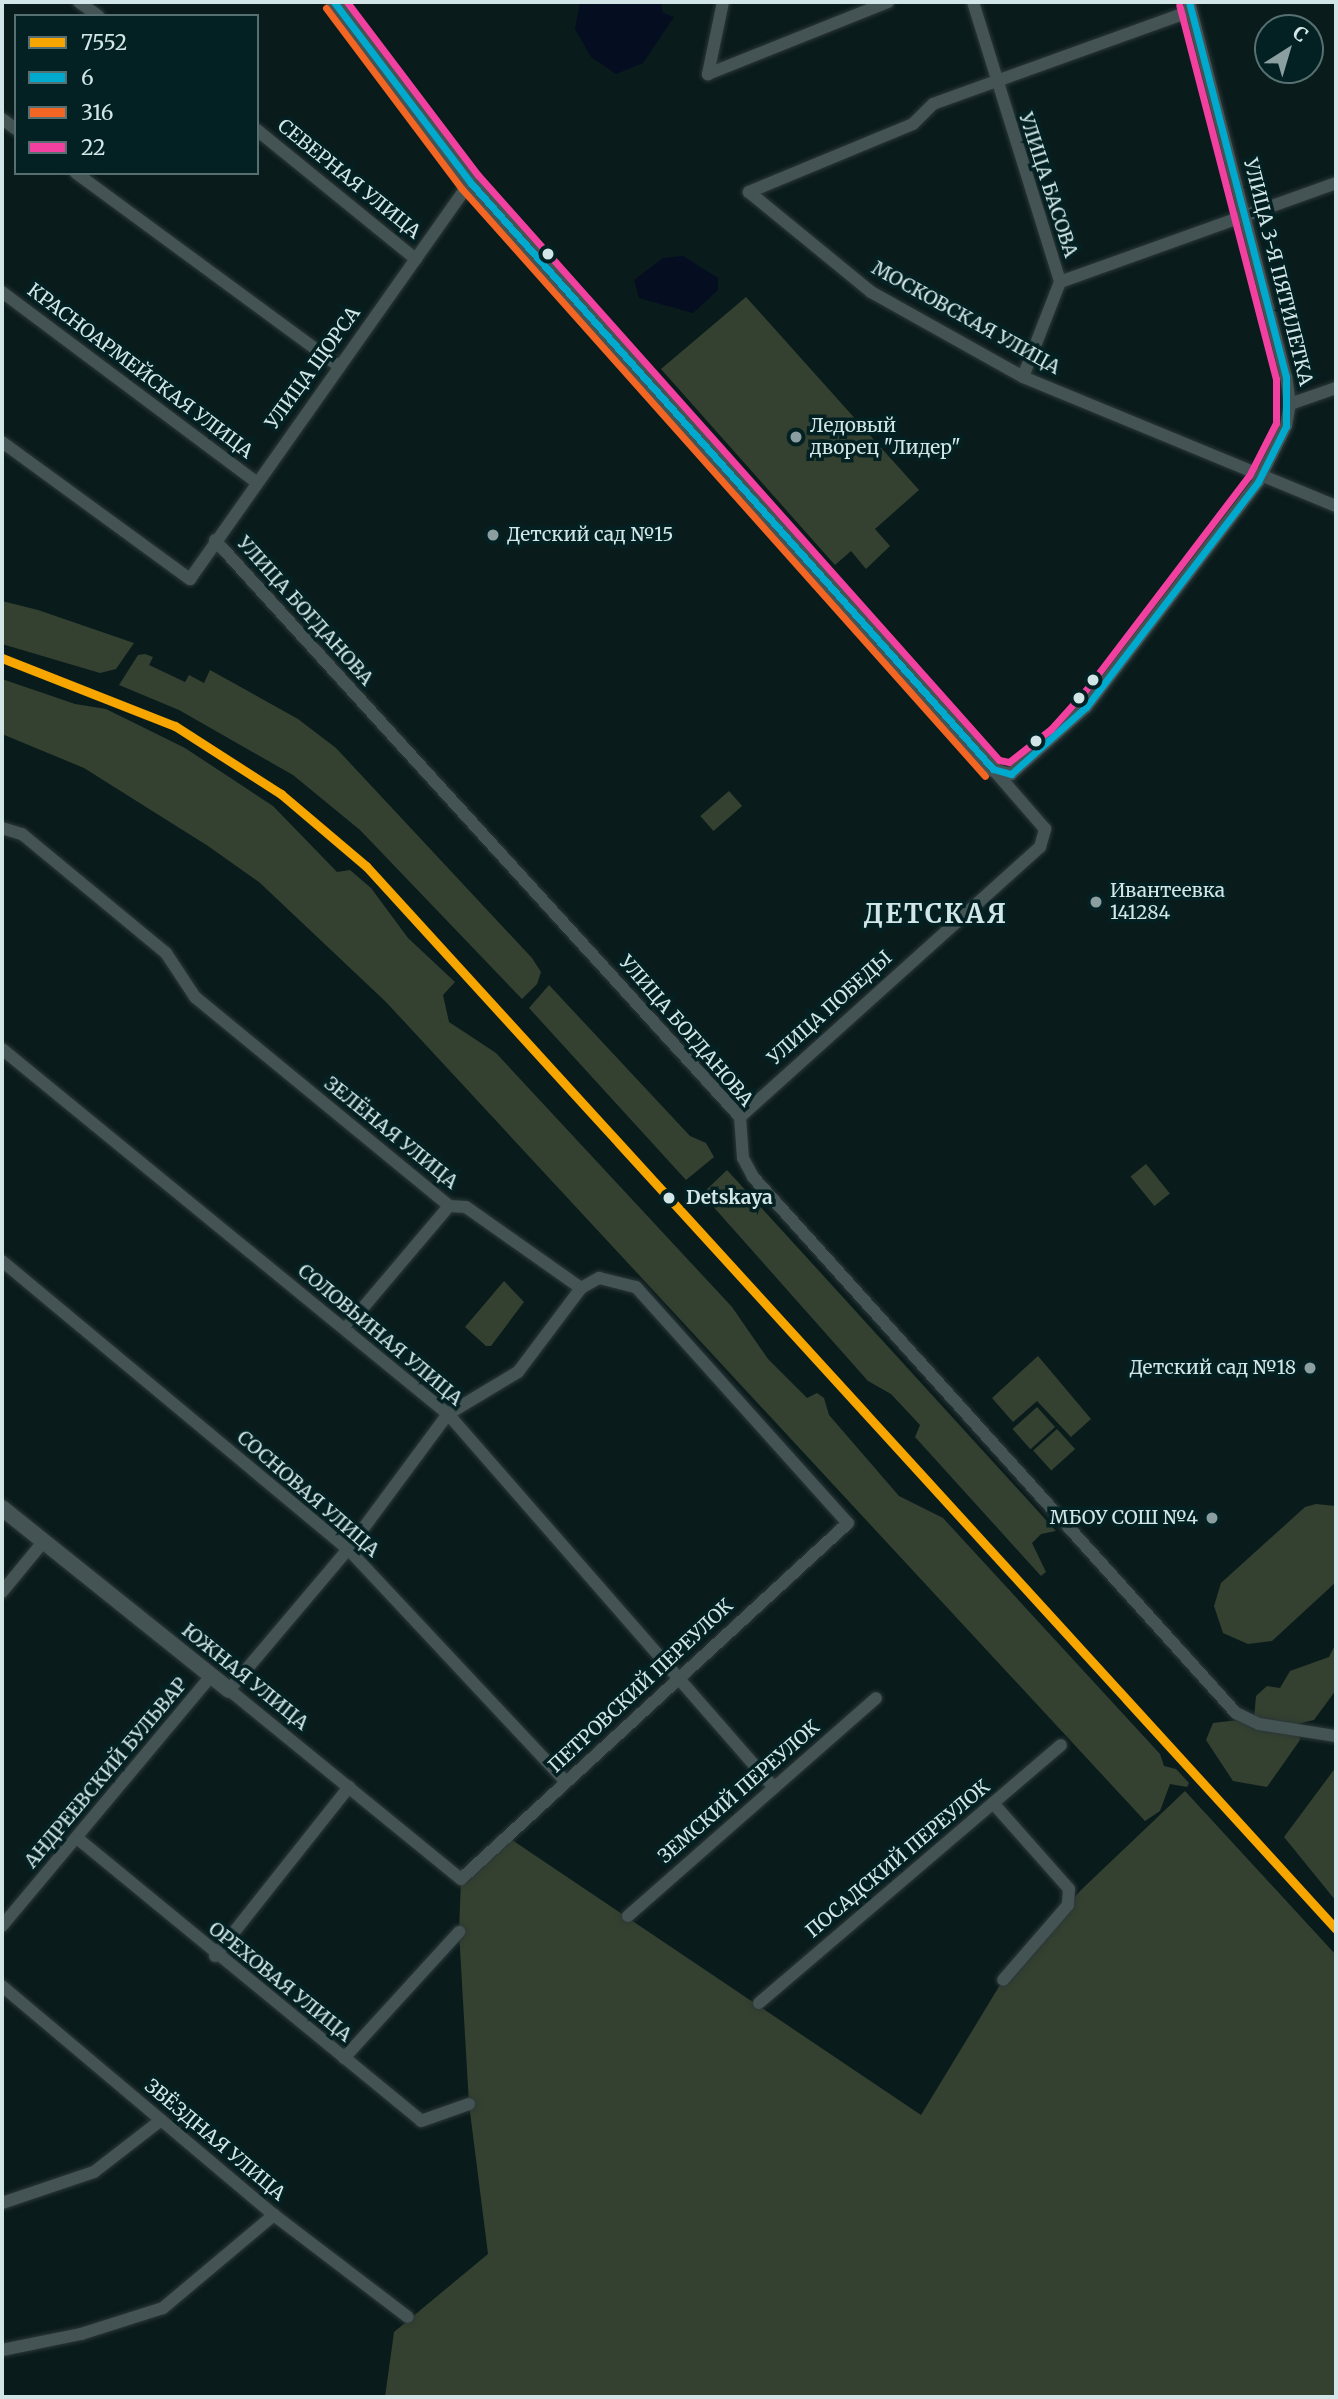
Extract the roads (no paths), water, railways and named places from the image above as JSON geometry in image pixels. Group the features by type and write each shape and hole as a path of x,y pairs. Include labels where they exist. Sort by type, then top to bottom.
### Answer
{"street":[{"path":"79,2 95,14"},
{"name":"УЛИЦА ПОБЕДЫ","path":"334,2 470,182 1045,829 1040,847 740,1117"},
{"path":"723,2 708,74 888,2"},
{"name":"УЛИЦА БАСОВА","path":"973,2 994,80 1060,282 1023,377"},
{"path":"994,80 1190,6"},
{"name":"УЛИЦА 3-Я ПЯТИЛЕТКА","path":"993,769 1011,774 1072,724 1262,476 1290,404 1190,6"},
{"name":"МОСКОВСКАЯ УЛИЦА","path":"994,80 933,104 913,124 749,192 871,292 1023,377 1336,506"},
{"name":"СЕВЕРНАЯ УЛИЦА","path":"259,132 416,259"},
{"path":"79,175 339,366"},
{"name":"УЛИЦА ЩОРСА","path":"2,442 190,579 255,481 470,182"},
{"path":"1060,282 1336,183"},
{"name":"КРАСНОАРМЕЙСКАЯ УЛИЦА","path":"2,292 255,481"},
{"path":"1290,404 1336,388"},
{"name":"УЛИЦА БОГДАНОВА","path":"215,540 740,1117 743,1158 753,1177 1236,1713 1259,1724 1336,1735"},
{"name":"ЗЕЛЁНАЯ УЛИЦА","path":"2,828 22,834 166,953 195,997 449,1206 466,1207 581,1288"},
{"name":"СОЛОВЬИНАЯ УЛИЦА","path":"2,1049 448,1414 681,1677 774,1788"},
{"path":"345,1329 449,1206"},
{"name":"СОСНОВАЯ УЛИЦА","path":"2,1261 348,1549 566,1782"},
{"name":"ПЕТРОВСКИЙ ПЕРЕУЛОК","path":"461,1879 848,1523 636,1287 599,1278 581,1288"},
{"path":"229,1690 348,1549 448,1414 518,1372 581,1288"},
{"name":"ЮЖНАЯ УЛИЦА","path":"2,1507 461,1879"},
{"path":"2,1592 43,1542"},
{"name":"АНДРЕЕВСКИЙ БУЛЬВАР","path":"2,1926 211,1676"},
{"name":"ЗЕМСКИЙ ПЕРЕУЛОК","path":"628,1916 876,1698"},
{"name":"ПОСАДСКИЙ ПЕРЕУЛОК","path":"759,2003 1061,1745"},
{"path":"215,1956 349,1787"},
{"path":"993,1802 1069,1889 1068,1905 1003,1980"},
{"name":"ОРЕХОВАЯ УЛИЦА","path":"77,1838 215,1956 421,2121 469,2105"},
{"path":"344,2057 459,1932"},
{"name":"ЗВЁЗДНАЯ УЛИЦА","path":"2,1986 274,2215 408,2317"},
{"path":"2,2203 62,2188 94,2172 161,2120"},
{"path":"2,2350 81,2334 163,2308 274,2215"}],"water":[{"path":"580,2 661,2 663,13 674,17 643,63 616,74 591,57 575,29"},
{"path":"683,256 718,278 718,290 693,313 639,298 634,280 663,258"}],"place":[{"name":"Ледовый дворец \"Лидер\"","path":"796,437"},
{"name":"Детский сад №15","path":"493,535"},
{"name":"Ивантеевка 141284","path":"1096,902"},
{"name":"Detskaya","path":"669,1198"},
{"name":"Детский сад №18","path":"1310,1368"},
{"name":"МБОУ СОШ №4","path":"1212,1518"}],"district":[{"name":"ДЕТСКАЯ","path":"936,914"}]}
